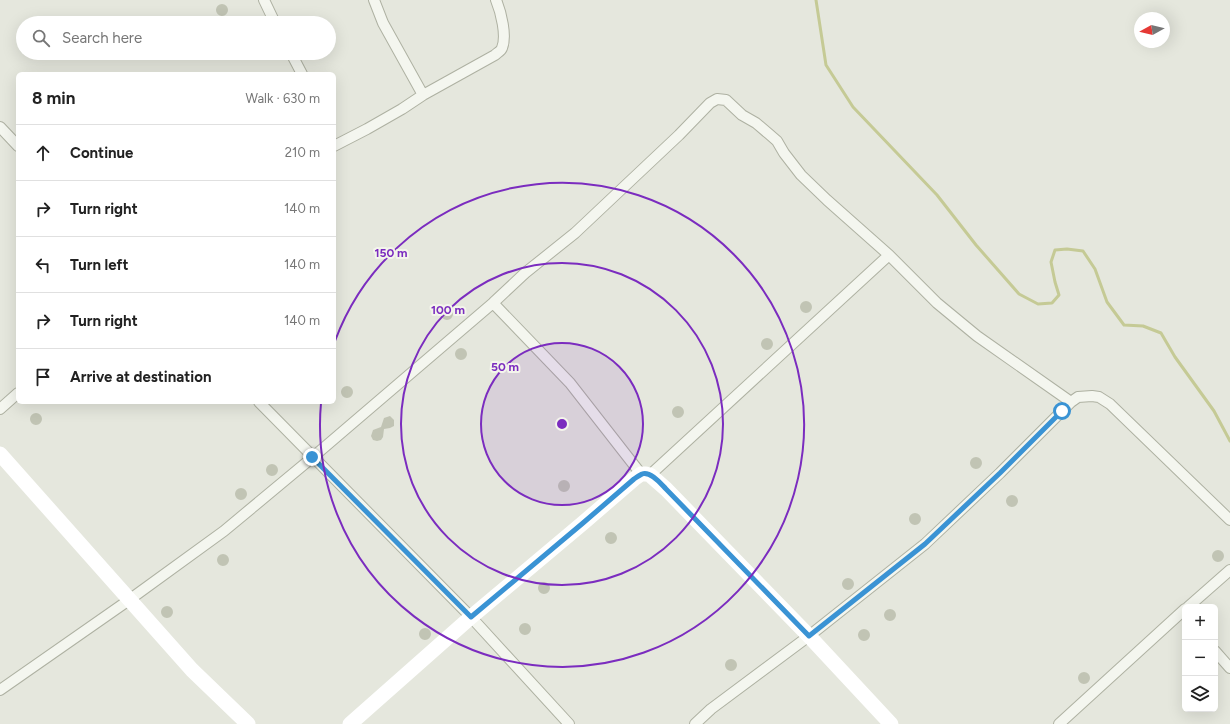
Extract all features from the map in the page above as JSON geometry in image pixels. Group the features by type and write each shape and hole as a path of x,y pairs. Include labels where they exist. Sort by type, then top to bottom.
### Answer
{"street":[{"path":"264,0 272,16"},
{"path":"374,0 383,23 423,95"},
{"path":"336,142 381,121 423,95 495,55 501,49 504,40 496,0"},
{"path":"295,60 301,72"},
{"path":"0,690 129,600 224,531 493,303 525,273 575,233 717,98 726,100 742,115 756,122 777,141 784,153 801,175 827,200 889,254 936,303 977,336 1071,402"},
{"path":"0,127 16,144"},
{"path":"350,724 471,617 628,484 646,475 889,254"},
{"path":"493,303 570,383 646,475 666,489 809,636 891,724"},
{"path":"0,409 16,395"},
{"path":"695,724 711,709 809,636 925,544 1078,396 1099,396 1110,404 1230,520"},
{"path":"261,404 471,617 569,724"},
{"path":"0,454 192,670 248,724"},
{"path":"1194,604 1230,570"},
{"path":"1059,724 1182,615"},
{"path":"1218,654 1230,668"}],"building":[{"path":"220,4 224,4 228,10 224,16 220,16 216,12 216,8"},
{"path":"804,301 808,301 812,307 808,313 804,313 800,309 800,305"},
{"path":"445,308 449,308 453,314 449,320 445,320 441,316 441,312"},
{"path":"765,338 769,338 773,344 769,350 765,350 761,346 761,342"},
{"path":"459,348 463,348 467,354 463,360 459,360 455,356 455,352"},
{"path":"345,386 349,386 353,392 349,398 345,398 341,394 341,390"},
{"path":"676,406 680,406 684,412 680,418 676,418 672,414 672,410"},
{"path":"34,413 38,413 42,419 38,425 34,425 30,421 30,417"},
{"path":"390,416 394,420 394,426 384,429 381,440 373,440 371,436 373,430 381,427 384,418"},
{"path":"974,457 978,457 982,463 978,469 974,469 970,465 970,461"},
{"path":"270,464 274,464 278,470 274,476 270,476 266,472 266,468"},
{"path":"562,480 566,480 570,486 566,492 562,492 558,488 558,484"},
{"path":"239,488 243,488 247,494 243,500 239,500 235,496 235,492"},
{"path":"1010,495 1014,495 1018,501 1014,507 1010,507 1006,503 1006,499"},
{"path":"913,513 917,513 921,519 917,525 913,525 909,521 909,517"},
{"path":"609,532 613,532 617,538 613,544 609,544 605,540 605,536"},
{"path":"1216,550 1220,550 1224,556 1220,562 1216,562 1212,558 1212,554"},
{"path":"221,554 225,554 229,560 225,566 221,566 217,562 217,558"},
{"path":"846,578 850,578 854,584 850,590 846,590 842,586 842,582"},
{"path":"542,582 546,582 550,588 546,594 542,594 538,590 538,586"},
{"path":"165,606 169,606 173,612 169,618 165,618 161,614 161,610"},
{"path":"888,609 892,609 896,615 892,621 888,621 884,617 884,613"},
{"path":"523,623 527,623 531,629 527,635 523,635 519,631 519,627"},
{"path":"423,628 427,628 431,634 427,640 423,640 419,636 419,632"},
{"path":"862,629 866,629 870,635 866,641 862,641 858,637 858,633"},
{"path":"729,659 733,659 737,665 733,671 729,671 725,667 725,663"},
{"path":"1082,672 1086,672 1090,678 1086,684 1082,684 1078,680 1078,676"}],"waterway":[{"path":"816,0 826,65 853,107 937,195 976,245 1019,294 1038,304 1052,303 1059,295 1051,262 1055,250 1067,249 1083,251 1095,269 1107,302 1124,325 1143,326 1161,333 1175,357 1214,411 1230,441"}],"route":[{"path":"312,457 471,617 634,479 641,474 650,475 666,489 809,636 925,544 1000,473 1062,411"}]}
